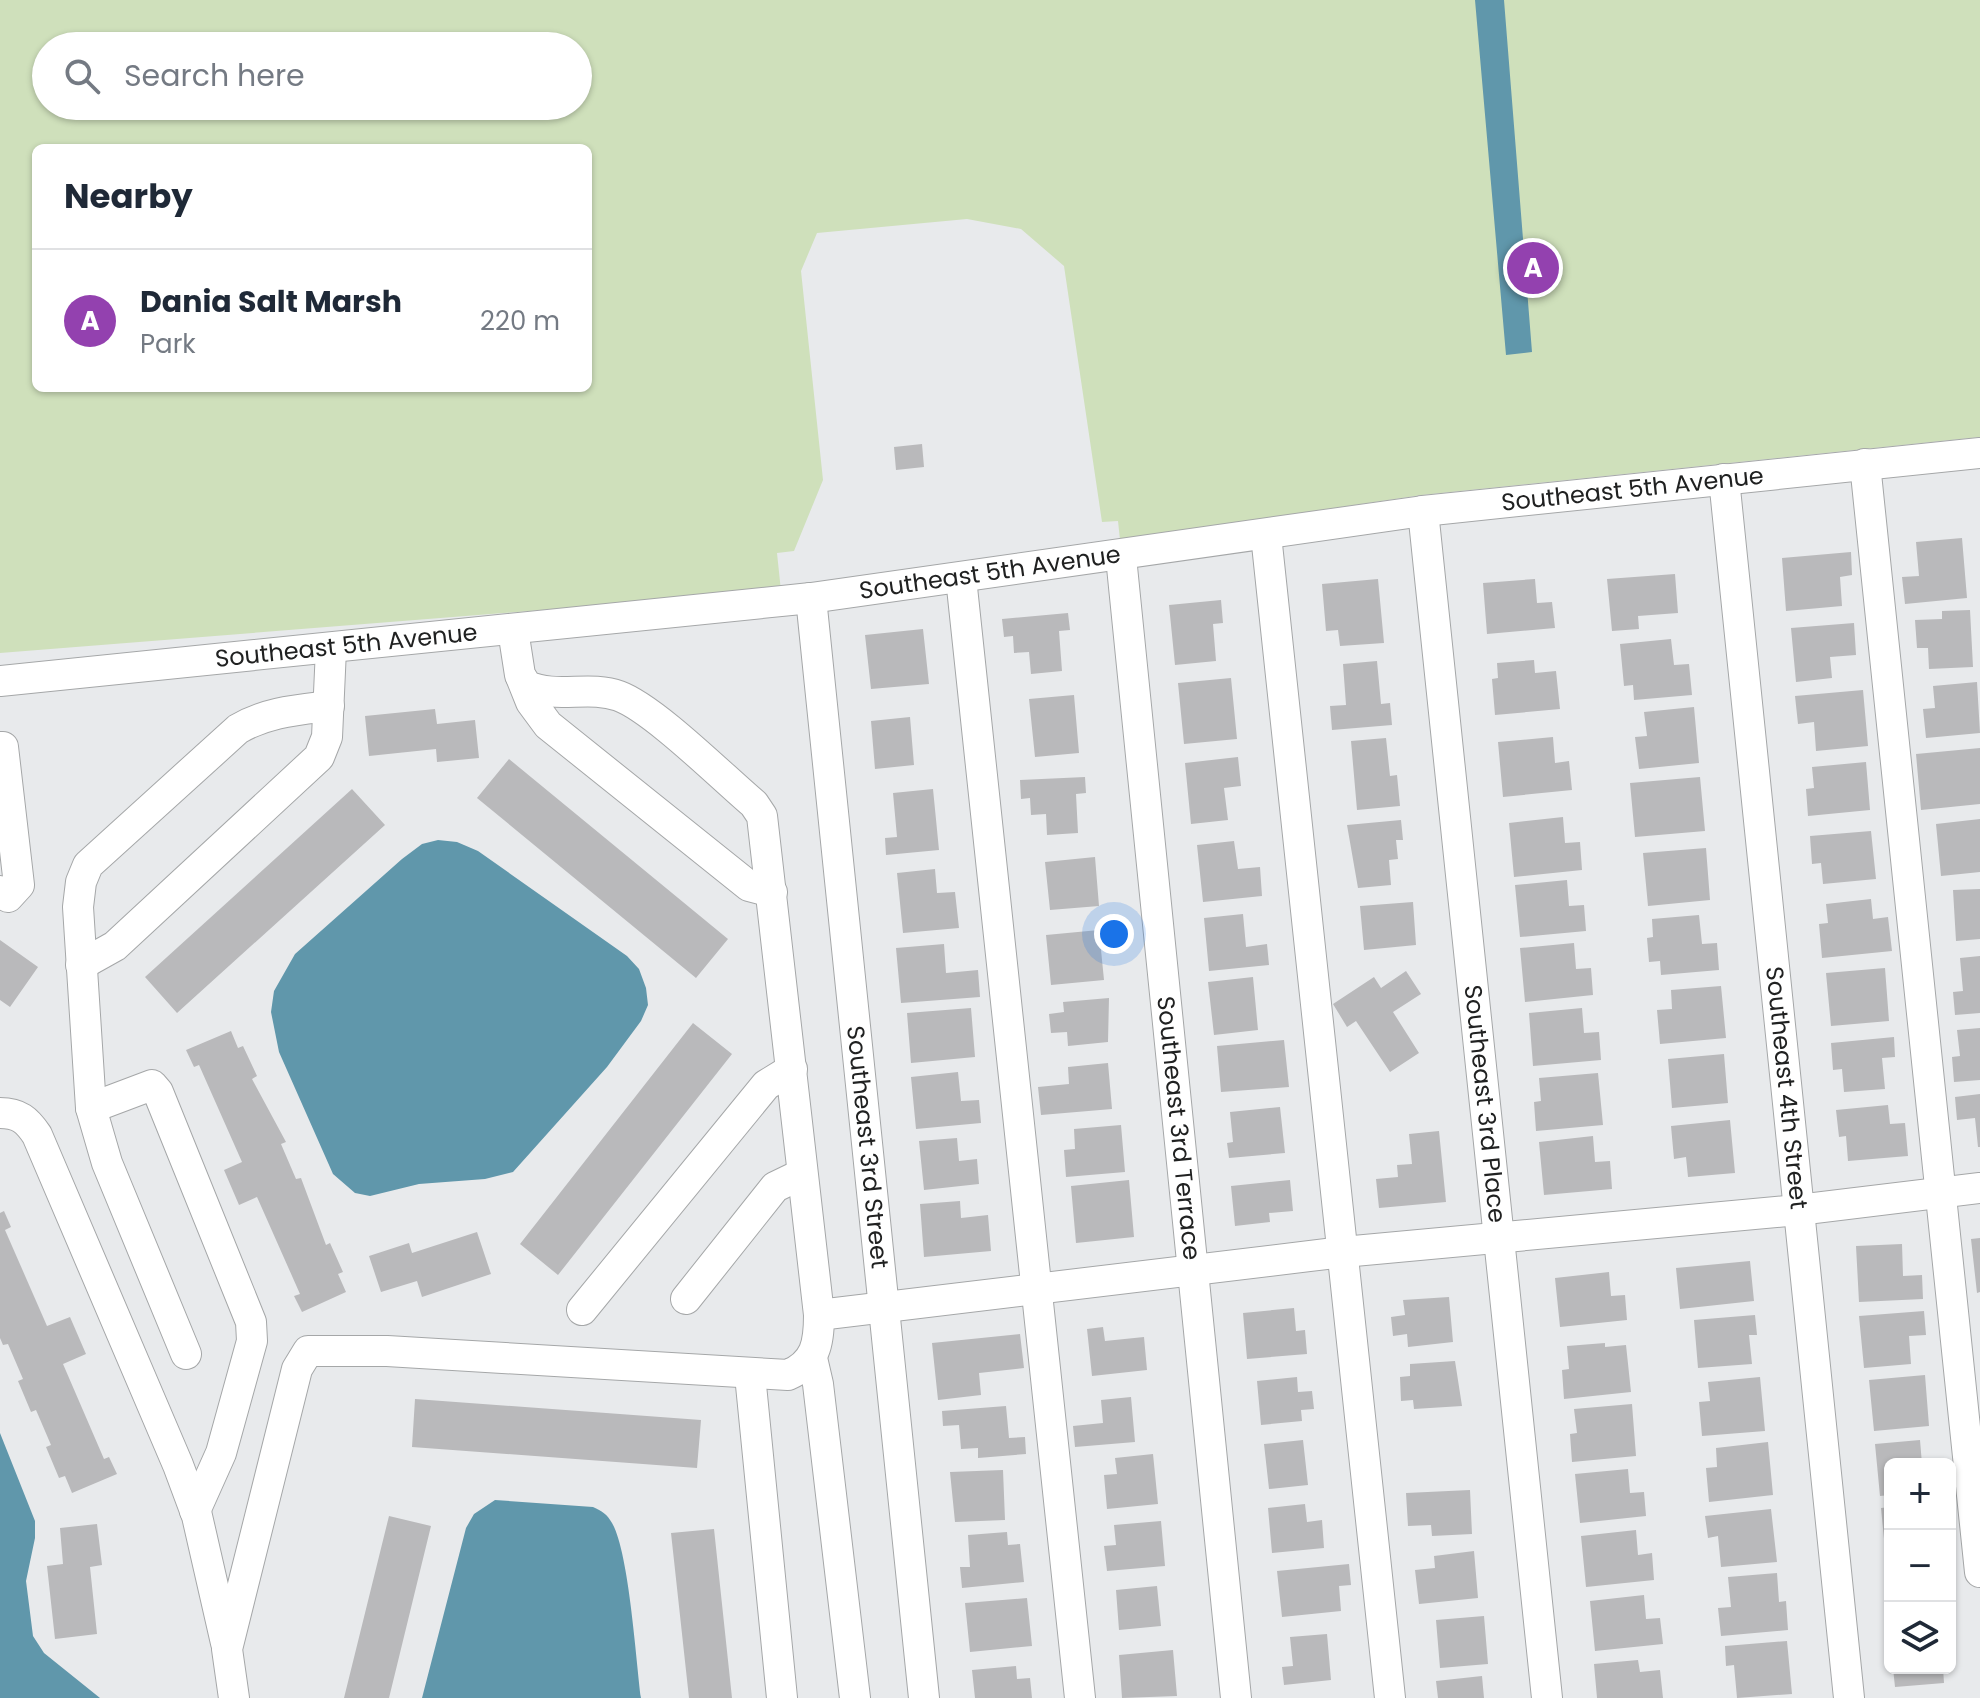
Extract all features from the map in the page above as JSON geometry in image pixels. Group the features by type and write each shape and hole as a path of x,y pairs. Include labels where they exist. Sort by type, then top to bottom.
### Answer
{"street":[{"name":"Southeast 5th Avenue","path":"0,681 811,598 1121,557 1423,511 1980,453"},
{"path":"1865,464 1980,1572"},
{"name":"Southeast 4th Street","path":"1724,479 1849,1698"},
{"name":"Southeast 3rd Place","path":"1423,511 1496,1238 1547,1698"},
{"path":"1266,535 1390,1698"},
{"name":"Southeast 3rd Terrace","path":"1121,557 1236,1698"},
{"path":"961,578 1080,1698"},
{"name":"Southeast 3rd Street","path":"811,598 924,1698"},
{"path":"513,630 520,675 531,702 548,725 749,886 772,892"},
{"path":"81,965 115,946 319,757 327,737 331,649"},
{"path":"227,1649 297,1369 308,1351 387,1351 788,1375 801,1370 819,1344 819,1315 762,816 754,804 638,706 597,691 536,690 527,686 520,675"},
{"path":"186,1354 107,1163 91,1108 78,907 81,882 88,865 238,729 257,717 329,706"},
{"path":"0,747 3,747 19,885 8,897 0,891"},
{"path":"582,1310 766,1085 792,1069"},
{"path":"91,1108 143,1086 152,1085 158,1092 251,1322 252,1341 221,1453 195,1511"},
{"path":"0,1113 14,1113 28,1121 37,1135 195,1511 227,1649 234,1698"},
{"path":"686,1299 775,1187 802,1174"},
{"path":"819,1315 1343,1252 1798,1210 1980,1188"},
{"path":"812,1358 818,1384 855,1698"},
{"path":"750,1375 782,1698"}],"green space":[{"path":"0,0 1980,0 1980,437 1422,495 1120,540 1118,521 1102,522 1064,266 1021,229 967,219 817,233 801,271 823,480 794,551 777,553 781,591 0,653"}],"water":[{"path":"1475,0 1504,0 1532,352 1506,355"},
{"path":"438,840 457,842 478,851 627,956 639,969 648,1005 641,1021 607,1067 513,1172 485,1179 419,1184 370,1196 355,1193 333,1174 279,1052 271,1012 274,991 295,954 402,859 422,844"},
{"path":"0,1433 35,1521 35,1538 26,1581 33,1636 44,1653 100,1698 0,1698"},
{"path":"495,1500 593,1507 608,1517 623,1557 641,1698 422,1698 466,1528 474,1514"}],"building":[{"path":"922,444 924,467 896,470 894,447"},
{"path":"1962,538 1967,598 1905,604 1902,577 1919,576 1916,542"},
{"path":"1851,552 1852,575 1840,577 1842,606 1786,611 1782,558"},
{"path":"1675,574 1678,613 1638,616 1639,629 1612,631 1607,579"},
{"path":"1378,579 1384,643 1340,646 1338,630 1326,631 1322,584"},
{"path":"1535,579 1537,603 1552,602 1555,628 1487,634 1483,583"},
{"path":"1221,600 1223,623 1213,624 1216,661 1175,665 1169,605"},
{"path":"1970,610 1973,667 1929,669 1928,648 1917,648 1915,620 1942,619 1942,611"},
{"path":"1068,613 1070,630 1059,631 1062,671 1031,674 1029,652 1014,653 1013,636 1004,637 1002,619"},
{"path":"1854,623 1856,655 1830,657 1832,678 1796,682 1791,628"},
{"path":"923,629 929,684 871,689 865,635"},
{"path":"1671,639 1674,665 1689,664 1692,695 1634,700 1633,685 1624,686 1620,644"},
{"path":"1534,660 1535,673 1556,671 1560,709 1495,715 1492,679 1498,678 1497,663"},
{"path":"1377,661 1381,704 1390,703 1392,725 1332,730 1330,706 1346,705 1343,664"},
{"path":"1231,678 1237,739 1184,744 1178,683"},
{"path":"1977,682 1980,733 1926,738 1923,709 1935,708 1933,686"},
{"path":"1863,690 1868,746 1816,751 1814,722 1798,724 1795,696"},
{"path":"1074,695 1079,753 1035,757 1029,699"},
{"path":"1694,707 1699,763 1639,769 1635,737 1647,736 1644,712"},
{"path":"435,709 437,724 475,720 479,758 437,762 436,749 369,756 365,716"},
{"path":"910,717 914,765 875,769 871,721"},
{"path":"1553,737 1555,763 1569,761 1572,790 1503,797 1498,742"},
{"path":"1386,738 1390,776 1397,775 1400,806 1357,810 1351,741"},
{"path":"1980,748 1980,804 1921,810 1916,754"},
{"path":"1238,757 1241,786 1224,788 1228,820 1191,824 1185,763"},
{"path":"509,759 728,939 696,978 477,798"},
{"path":"1866,762 1870,810 1808,816 1806,789 1814,788 1812,767"},
{"path":"1085,777 1086,793 1076,794 1078,833 1047,835 1046,814 1031,815 1030,798 1021,799 1020,780"},
{"path":"1700,777 1705,831 1635,837 1630,783"},
{"path":"352,789 385,825 177,1013 145,977"},
{"path":"933,789 939,850 886,855 885,838 897,837 893,793"},
{"path":"1563,817 1565,843 1580,842 1582,870 1514,877 1509,823"},
{"path":"1980,819 1980,872 1941,876 1936,824"},
{"path":"1401,820 1403,840 1396,840 1398,859 1389,860 1391,885 1358,888 1347,825"},
{"path":"1871,831 1876,879 1823,884 1821,863 1812,864 1810,836"},
{"path":"1234,841 1238,869 1260,867 1262,896 1203,902 1197,845"},
{"path":"1706,848 1710,900 1648,906 1643,853"},
{"path":"1095,857 1099,906 1050,910 1045,862"},
{"path":"935,869 937,893 955,892 959,928 903,933 897,873"},
{"path":"1567,880 1569,906 1584,905 1586,931 1520,937 1515,885"},
{"path":"1980,889 1980,939 1956,941 1953,890"},
{"path":"1871,899 1873,919 1888,917 1892,951 1822,958 1819,924 1828,923 1826,904"},
{"path":"1413,902 1416,945 1364,950 1360,906"},
{"path":"1243,914 1246,947 1267,944 1269,965 1209,971 1204,918"},
{"path":"1699,915 1702,944 1717,943 1719,970 1661,975 1660,961 1649,962 1647,938 1653,937 1652,919"},
{"path":"1099,930 1104,980 1051,985 1046,935"},
{"path":"0,940 38,967 10,1007 0,1000"},
{"path":"1574,943 1576,969 1591,968 1593,995 1525,1002 1520,948"},
{"path":"944,944 946,973 978,970 980,997 901,1003 896,948"},
{"path":"1980,956 1980,1013 1955,1015 1953,992 1963,991 1960,958"},
{"path":"1885,968 1889,1021 1831,1026 1826,973"},
{"path":"1406,971 1421,994 1393,1012 1419,1053 1390,1072 1356,1021 1347,1027 1333,1004 1374,977 1381,988"},
{"path":"1253,977 1258,1030 1214,1035 1208,982"},
{"path":"1721,986 1726,1038 1660,1044 1657,1010 1672,1009 1671,990"},
{"path":"1109,998 1108,1042 1068,1046 1067,1032 1051,1033 1049,1014 1064,1012 1063,1002"},
{"path":"971,1008 975,1057 911,1063 907,1013"},
{"path":"1582,1008 1584,1033 1599,1032 1601,1060 1533,1066 1529,1013"},
{"path":"693,1023 732,1054 558,1275 520,1244"},
{"path":"1980,1028 1980,1080 1954,1082 1952,1057 1960,1056 1957,1030"},
{"path":"231,1031 238,1048 243,1046 257,1076 252,1079 286,1142 281,1144 296,1179 301,1178 326,1245 330,1243 343,1272 338,1274 346,1292 302,1312 294,1296 300,1294 257,1197 239,1205 224,1170 242,1162 199,1065 194,1067 186,1050"},
{"path":"1894,1037 1895,1057 1882,1058 1885,1089 1844,1092 1842,1069 1833,1070 1831,1043"},
{"path":"1284,1040 1289,1087 1221,1092 1217,1046"},
{"path":"1724,1054 1728,1103 1672,1108 1668,1059"},
{"path":"1108,1063 1112,1109 1041,1115 1038,1087 1069,1084 1068,1067"},
{"path":"958,1072 961,1101 979,1100 981,1123 916,1129 911,1077"},
{"path":"1598,1073 1603,1125 1536,1131 1534,1102 1541,1101 1539,1078"},
{"path":"1980,1094 1978,1147 1975,1118 1957,1120 1955,1097"},
{"path":"1888,1105 1890,1124 1905,1123 1908,1156 1848,1161 1846,1136 1839,1137 1836,1110"},
{"path":"1280,1107 1285,1153 1229,1158 1227,1143 1233,1142 1230,1112"},
{"path":"1730,1120 1735,1173 1688,1177 1686,1157 1674,1159 1671,1126"},
{"path":"1121,1125 1125,1172 1066,1177 1064,1150 1075,1149 1074,1129"},
{"path":"1439,1131 1446,1202 1379,1208 1376,1179 1398,1177 1397,1165 1412,1164 1409,1134"},
{"path":"1593,1136 1595,1162 1610,1161 1612,1189 1544,1195 1539,1142"},
{"path":"957,1138 959,1161 977,1159 979,1184 924,1190 919,1141"},
{"path":"1129,1180 1134,1237 1076,1243 1071,1186"},
{"path":"1290,1180 1293,1211 1269,1213 1270,1222 1235,1226 1231,1186"},
{"path":"960,1201 961,1218 988,1215 991,1251 924,1257 920,1204"},
{"path":"4,1211 11,1227 5,1230 47,1326 70,1317 86,1354 63,1364 104,1459 109,1457 117,1474 72,1493 65,1476 59,1478 46,1447 51,1445 36,1410 31,1412 18,1381 23,1379 8,1344 3,1345 0,1338 0,1213"},
{"path":"477,1232 491,1274 422,1297 417,1281 381,1292 369,1256 409,1243 412,1253"},
{"path":"1980,1238 1980,1292 1977,1293 1971,1239"},
{"path":"1902,1244 1903,1276 1922,1275 1923,1299 1859,1302 1856,1246"},
{"path":"1750,1261 1754,1301 1680,1309 1676,1268"},
{"path":"1609,1272 1611,1296 1625,1295 1627,1320 1560,1327 1555,1278"},
{"path":"1449,1297 1453,1342 1408,1347 1407,1334 1393,1336 1391,1317 1405,1315 1403,1300"},
{"path":"1294,1308 1296,1331 1305,1330 1307,1354 1247,1359 1243,1313"},
{"path":"1924,1311 1926,1335 1909,1336 1911,1364 1864,1368 1859,1316"},
{"path":"1755,1315 1757,1335 1749,1335 1752,1364 1698,1368 1694,1320"},
{"path":"1103,1327 1105,1341 1144,1337 1147,1370 1092,1376 1087,1329"},
{"path":"1020,1334 1024,1368 979,1373 981,1395 938,1400 932,1343"},
{"path":"1605,1343 1605,1347 1626,1345 1631,1392 1564,1399 1562,1370 1569,1369 1567,1346"},
{"path":"1455,1361 1462,1406 1414,1409 1413,1400 1401,1401 1400,1377 1410,1376 1410,1364"},
{"path":"1925,1375 1929,1426 1874,1431 1869,1380"},
{"path":"1297,1377 1298,1392 1312,1391 1314,1409 1301,1410 1302,1421 1261,1425 1257,1381"},
{"path":"1760,1377 1765,1431 1702,1436 1699,1402 1710,1401 1708,1382"},
{"path":"1131,1397 1135,1442 1075,1447 1073,1426 1103,1423 1101,1400"},
{"path":"415,1399 701,1420 697,1468 412,1447"},
{"path":"1632,1404 1636,1456 1572,1462 1570,1434 1577,1433 1574,1409"},
{"path":"1006,1406 1009,1438 1025,1437 1026,1454 978,1458 978,1448 961,1449 959,1425 943,1426 942,1411"},
{"path":"1303,1440 1308,1485 1269,1489 1264,1444"},
{"path":"1920,1440 1922,1458 1884,1458 1884,1496 1880,1496 1875,1444"},
{"path":"1768,1442 1773,1495 1709,1502 1706,1468 1717,1467 1716,1448"},
{"path":"1153,1454 1158,1504 1107,1509 1104,1475 1117,1474 1115,1458"},
{"path":"1628,1469 1630,1493 1644,1492 1646,1516 1580,1523 1575,1474"},
{"path":"1003,1470 1005,1520 955,1522 950,1472"},
{"path":"1470,1490 1472,1534 1432,1536 1431,1525 1408,1526 1406,1493"},
{"path":"1305,1504 1307,1522 1322,1520 1324,1548 1272,1553 1268,1508"},
{"path":"1881,1508 1884,1508 1884,1539"},
{"path":"1771,1509 1777,1562 1721,1567 1718,1536 1708,1538 1705,1516"},
{"path":"389,1516 431,1526 389,1698 344,1698"},
{"path":"1161,1521 1165,1566 1107,1571 1104,1546 1116,1545 1114,1525"},
{"path":"97,1524 102,1565 90,1567 97,1634 55,1639 47,1566 63,1564 60,1528"},
{"path":"714,1529 732,1698 689,1698 671,1533"},
{"path":"1636,1530 1638,1555 1652,1553 1654,1580 1586,1587 1581,1536"},
{"path":"1007,1532 1008,1545 1020,1544 1024,1582 962,1588 960,1567 970,1567 968,1535"},
{"path":"1474,1551 1478,1598 1419,1604 1415,1570 1435,1568 1434,1556"},
{"path":"1349,1564 1351,1585 1339,1586 1341,1611 1282,1617 1277,1571"},
{"path":"1777,1573 1779,1602 1786,1601 1788,1630 1721,1636 1718,1608 1731,1607 1728,1577"},
{"path":"1157,1586 1161,1626 1119,1630 1116,1590"},
{"path":"1644,1595 1646,1619 1660,1618 1663,1644 1595,1651 1590,1601"},
{"path":"1027,1598 1032,1646 970,1652 965,1603"},
{"path":"1484,1616 1488,1664 1440,1668 1436,1620"},
{"path":"1327,1634 1331,1680 1284,1685 1282,1667 1293,1666 1290,1637"},
{"path":"1787,1641 1792,1694 1737,1698 1734,1665 1726,1666 1725,1646"},
{"path":"1173,1650 1177,1696 1122,1698 1119,1655"},
{"path":"1638,1660 1640,1672 1660,1670 1663,1698 1597,1698 1594,1664"},
{"path":"1016,1666 1017,1679 1030,1678 1032,1698 975,1698 972,1670"},
{"path":"1894,1674 1943,1674 1944,1683 1895,1687"},
{"path":"1482,1676 1484,1698 1438,1698 1436,1681"}],"place":[{"name":"Dania Salt Marsh","path":"1533,268"}]}
